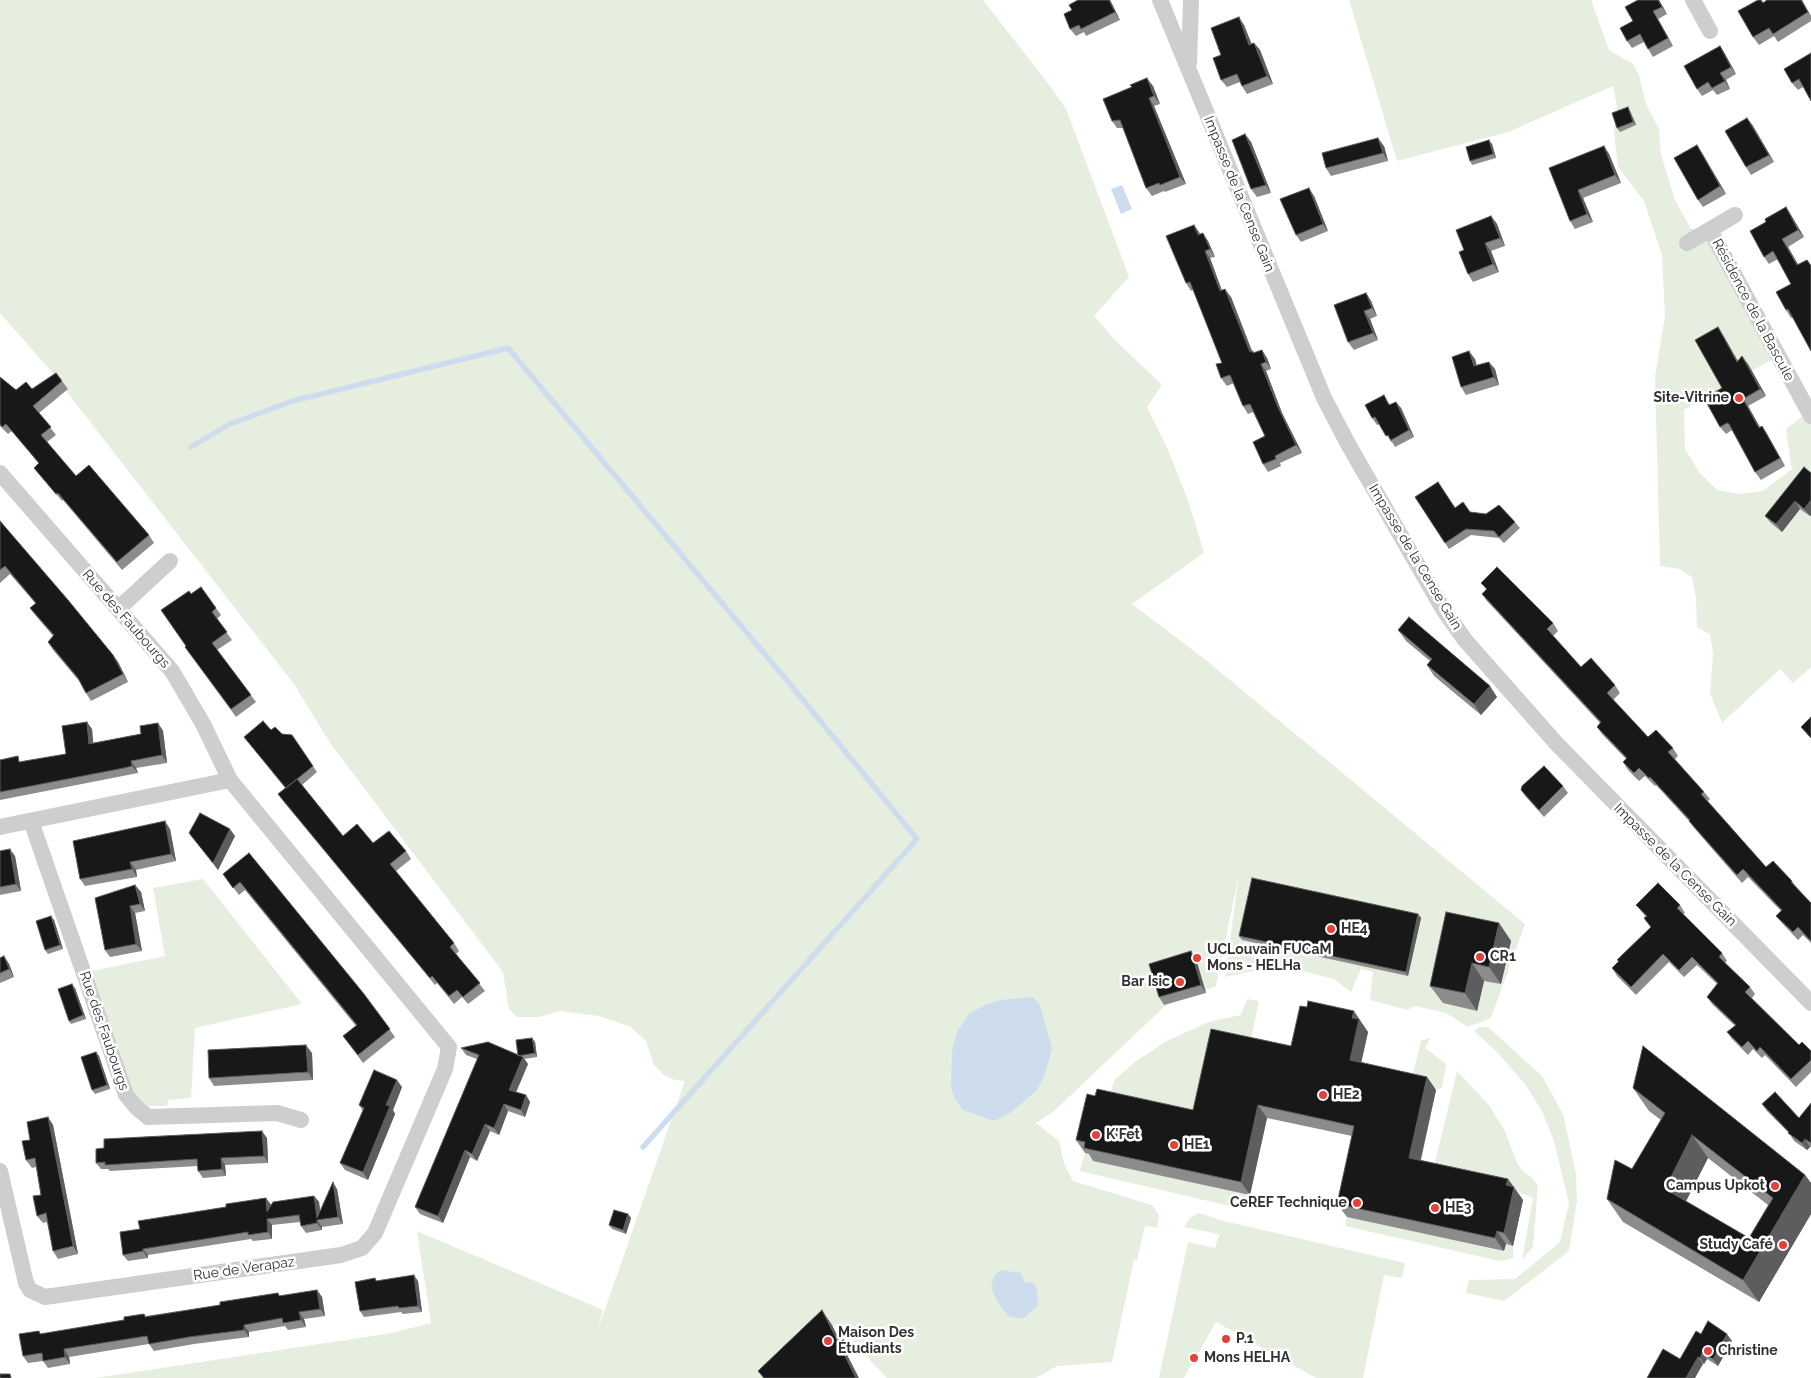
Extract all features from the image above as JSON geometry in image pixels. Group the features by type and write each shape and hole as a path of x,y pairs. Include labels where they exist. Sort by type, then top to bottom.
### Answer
{"street":[{"name":"Impasse de la Cense Gain","path":"1160,0 1324,398 1443,608 1465,640 1556,743 1811,1003"},
{"name":"Impasse de la Cense Gain","path":"1189,70 1191,0"},
{"path":"1697,1 1710,31"},
{"name":"Résidence de la Bascule","path":"1687,243 1736,215"},
{"name":"Résidence de la Bascule","path":"1710,230 1811,416"},
{"name":"Rue des Faubourgs","path":"0,473 172,671 203,724 230,780 449,1047"},
{"path":"118,609 170,561"},
{"path":"0,827 230,780"},
{"name":"Rue des Faubourgs","path":"31,821 126,1095 136,1107 148,1117 277,1113 302,1120"},
{"name":"Rue de Verapaz","path":"0,1171 26,1283 30,1290 45,1298 341,1255 362,1248 375,1233 445,1069 449,1047"}],"shaded area":[{"path":"0,0 983,0 1066,109 1129,277 1094,316 1114,339 1162,385 1147,407 1168,450 1190,506 1204,553 1132,604 1207,661 1525,924 1491,1018 1468,1027 1446,1013 1415,1006 1407,1010 1370,1000 1373,972 1361,969 1351,992 1334,979 1286,967 1261,969 1225,977 1239,874 1216,986 1165,1006 1053,1112 1036,1123 1059,1141 1064,1163 1073,1181 1152,1205 1159,1215 1157,1228 1145,1226 1137,1260 1134,1260 1112,1362 1057,1366 1036,1378 887,1378 836,1324 776,1378 96,1378 392,1333 431,1323 417,1231 603,1310 597,1332 685,1081 675,1080 664,1075 654,1065 646,1041 631,1027 599,1016 560,1011 539,1017 517,1017 509,1009 503,972 330,743 294,684 49,369 0,313"},
{"path":"1349,0 1591,0 1609,50 1633,64 1639,75 1646,104 1659,129 1661,155 1675,200 1691,229 1710,230 1778,356 1684,410 1685,449 1699,472 1717,490 1739,494 1763,491 1792,469 1786,429 1808,412 1811,415 1811,667 1793,683 1780,669 1722,723 1710,693 1713,654 1710,634 1697,627 1696,598 1692,577 1680,569 1660,566 1655,377 1665,316 1662,255 1644,201 1618,167 1614,133 1617,106 1613,86 1508,132 1397,161"},
{"path":"203,879 302,1004 195,1028 191,1098 168,1100 167,1106 147,1106 132,1091 92,971 165,956 153,888"},
{"path":"1247,999 1259,1001 1249,1048 1203,1123 1107,1102 1115,1079 1135,1062 1165,1042 1208,1022 1241,1015"},
{"path":"1479,1027 1488,1027 1542,1076 1563,1114 1576,1174 1577,1201 1569,1251 1504,1301 1466,1293 1469,1280 1515,1279 1560,1242 1569,1203 1554,1141 1542,1111 1525,1084 1497,1052 1474,1031"},
{"path":"1431,1037 1425,1048 1446,1064 1442,1088 1438,1089 1411,1083 1421,1041"},
{"path":"1457,1071 1489,1105 1505,1131 1517,1163 1538,1186 1533,1247 1522,1260 1533,1198 1516,1191 1432,1175"},
{"path":"1085,1153 1094,1155 1094,1161 1248,1193 1246,1206 1239,1204 1238,1208 1080,1171"},
{"path":"1199,1213 1224,1221 1405,1263 1402,1278 1384,1275 1363,1378 1316,1378 1216,1322 1184,1378 1159,1378 1188,1242 1215,1248 1220,1232 1219,1234 1184,1227 1190,1218"},
{"path":"1347,1216 1505,1252 1506,1245 1513,1245 1513,1258 1500,1261 1345,1226"}],"water":[{"path":"1122,185 1132,209 1121,214 1111,189"},
{"path":"1033,997 1040,1005 1052,1049 1040,1085 1035,1092 1010,1113 996,1120 963,1110 954,1097 951,1086 952,1051 957,1032 968,1015 981,1007 1000,1000"},
{"path":"1001,1270 1021,1273 1024,1282 1034,1283 1038,1306 1022,1319 1008,1316 997,1301 991,1288 994,1276"}],"building":[{"path":"1078,0 1109,0 1115,12 1081,29 1079,25 1070,29 1064,14 1072,10 1069,5"},
{"path":"1638,0 1658,0 1662,7 1653,11 1668,38 1648,49 1640,34 1627,41 1620,28 1633,21 1625,7"},
{"path":"1761,0 1763,3 1767,0 1801,0 1808,12 1773,34 1769,28 1753,37 1738,11"},
{"path":"1239,17 1249,45 1254,43 1267,76 1242,86 1237,74 1221,80 1213,58 1221,55 1211,28"},
{"path":"1720,46 1731,67 1720,73 1725,81 1712,88 1708,82 1697,89 1684,66"},
{"path":"1811,53 1811,101 1799,79 1792,83 1784,69"},
{"path":"1147,78 1154,96 1149,98 1180,177 1146,188 1120,120 1112,121 1103,99 1132,87 1130,85"},
{"path":"1628,107 1633,122 1617,128 1612,113"},
{"path":"1747,118 1769,155 1746,167 1725,131"},
{"path":"1245,134 1266,185 1251,189 1232,140"},
{"path":"1378,138 1383,153 1326,168 1322,153"},
{"path":"1489,140 1493,154 1470,161 1466,147"},
{"path":"1697,145 1720,186 1698,200 1674,158"},
{"path":"1604,146 1615,175 1578,190 1587,214 1570,221 1549,168"},
{"path":"1309,188 1323,224 1296,235 1280,199"},
{"path":"1786,207 1798,230 1782,239 1797,265 1807,260 1811,266 1811,351 1788,309 1786,310 1776,292 1791,284 1773,251 1764,257 1750,231 1766,222 1765,219"},
{"path":"1491,216 1500,238 1485,243 1493,264 1468,274 1459,252 1464,250 1456,230"},
{"path":"1194,225 1198,235 1203,233 1210,249 1205,251 1220,291 1225,289 1250,352 1262,350 1266,362 1261,364 1277,405 1296,445 1275,456 1276,459 1263,464 1253,442 1265,436 1250,404 1243,406 1230,375 1221,378 1216,364 1222,363 1190,282 1186,283 1166,236"},
{"path":"1366,293 1372,308 1364,311 1373,333 1348,342 1334,305"},
{"path":"1718,327 1737,362 1742,356 1760,389 1743,399 1759,428 1762,426 1780,458 1755,472 1729,424 1727,423 1720,427 1704,398 1722,388 1695,340"},
{"path":"1469,351 1474,366 1489,362 1494,377 1461,387 1452,357"},
{"path":"56,373 62,381 33,406 51,427 41,435 76,476 89,465 149,535 117,562 34,468 39,463 6,424 2,427 0,424 0,377 16,390 26,382 32,389"},
{"path":"1384,395 1389,405 1396,402 1409,430 1391,440 1388,435 1386,436 1375,417 1372,418 1365,405"},
{"path":"1804,467 1811,473 1811,500 1804,509 1795,501 1776,524 1765,516"},
{"path":"1438,482 1455,508 1463,502 1470,512 1486,514 1499,505 1515,522 1499,537 1494,531 1466,529 1445,543 1415,497"},
{"path":"0,521 113,655 123,674 86,693 78,678 48,642 54,635 30,608 36,603 5,566 0,570"},
{"path":"1497,567 1553,623 1547,629 1581,667 1591,658 1615,685 1607,693 1648,737 1656,730 1673,748 1668,752 1704,792 1701,794 1766,867 1773,861 1811,903 1811,941 1798,927 1793,932 1776,916 1782,910 1743,869 1737,875 1650,777 1639,768 1634,773 1623,762 1627,758 1597,727 1601,722 1482,594 1487,589 1481,583"},
{"path":"201,587 216,608 212,612 227,632 212,643 251,695 231,709 185,647 161,610 189,591 191,594"},
{"path":"1409,617 1490,686 1474,704 1427,665 1432,659 1398,630"},
{"path":"1811,717 1811,738 1801,727"},
{"path":"263,721 271,730 275,727 282,734 292,735 313,766 286,788 244,737"},
{"path":"87,722 89,744 141,734 140,726 158,723 162,755 131,761 132,766 124,768 0,792 0,760 18,756 19,762 66,754 62,726"},
{"path":"1544,766 1563,786 1539,810 1521,790 1522,786"},
{"path":"297,779 343,836 357,824 373,843 389,831 406,851 390,864 454,943 450,947 480,983 463,997 457,990 449,996 432,976 430,978 278,794"},
{"path":"200,813 230,829 213,863 189,833"},
{"path":"165,821 171,854 130,862 132,869 80,879 73,841"},
{"path":"10,849 16,884 0,887 0,851"},
{"path":"249,853 364,994 390,1029 358,1055 343,1036 357,1025 240,882 233,888 223,874"},
{"name":"HE4","path":"1252,878 1418,914 1406,972 1239,936"},
{"path":"1658,883 1680,905 1677,908 1722,953 1719,957 1750,987 1745,992 1799,1045 1802,1042 1811,1051 1811,1060 1791,1079 1760,1047 1757,1051 1748,1041 1742,1047 1727,1032 1736,1025 1707,997 1718,983 1692,957 1679,970 1663,954 1631,987 1612,968 1619,961 1617,960 1651,927 1644,918 1647,916 1636,905"},
{"path":"135,885 140,904 130,906 136,944 105,950 95,898"},
{"path":"1446,912 1499,923 1489,967 1472,963 1465,993 1430,986"},
{"path":"51,916 60,945 45,950 36,921"},
{"name":"Bar Isic","path":"1191,951 1201,985 1159,997 1149,964"},
{"path":"4,956 9,969 0,973 0,958"},
{"path":"72,984 83,1015 69,1021 58,989"},
{"path":"1308,1001 1354,1011 1352,1018 1359,1019 1350,1060 1427,1077 1409,1158 1508,1179 1506,1185 1514,1187 1504,1233 1497,1231 1495,1238 1337,1204 1354,1126 1258,1105 1241,1182 1084,1148 1085,1142 1076,1140 1087,1094 1095,1096 1097,1089 1193,1110 1211,1029 1291,1046 1300,1006 1307,1007"},
{"path":"532,1038 535,1053 518,1056 516,1040"},
{"path":"488,1042 523,1057 509,1090 526,1095 521,1110 504,1104 494,1128 485,1124 472,1154 465,1150 438,1216 415,1207 479,1055 461,1048"},
{"path":"306,1045 308,1072 209,1078 208,1050"},
{"name":"Campus Upkot","path":"1643,1046 1805,1175 1743,1280 1607,1199 1615,1160 1632,1169 1665,1113 1633,1088","holes":["1692,1135 1773,1198 1749,1238 1665,1189"]},
{"path":"96,1052 107,1085 92,1090 81,1057"},
{"path":"374,1070 397,1080 386,1105 390,1106 363,1172 340,1163 364,1108 359,1105"},
{"path":"1775,1092 1799,1118 1811,1103 1811,1143 1805,1139 1802,1143 1788,1133 1762,1104"},
{"path":"48,1117 73,1246 53,1251 46,1213 37,1216 33,1196 41,1195 35,1158 26,1160 22,1141 30,1140 27,1122"},
{"path":"262,1131 264,1156 221,1158 222,1169 198,1171 197,1159 105,1165 105,1162 96,1163 96,1149 104,1148 104,1139"},
{"path":"333,1182 338,1217 317,1220 317,1223 301,1226 299,1215 267,1219 268,1232 248,1235 248,1232 143,1249 143,1251 123,1255 120,1232 140,1229 138,1221 226,1207 226,1204 266,1198 267,1212 273,1202 314,1196 317,1218"},
{"path":"614,1210 628,1214 623,1230 609,1225"},
{"path":"414,1275 418,1306 399,1308 398,1306 360,1311 355,1282 375,1278 376,1281"},
{"path":"317,1290 320,1309 299,1312 301,1320 283,1323 282,1318 244,1325 244,1330 149,1344 147,1336 64,1349 65,1357 43,1361 42,1353 23,1356 19,1334 39,1331 40,1334 124,1320 124,1317 144,1314 145,1317 220,1305 220,1302 278,1293 279,1296"},
{"path":"822,1310 856,1378 764,1378 758,1371"},
{"path":"1708,1321 1727,1334 1713,1359 1702,1353 1686,1378 1647,1378 1663,1349 1680,1359 1696,1331 1701,1334"},
{"path":"0,1374 10,1374 11,1378 0,1378"}],"waterway":[{"path":"191,447 230,424 293,401 508,348 917,839 643,1147"}],"place":[{"name":"Site-Vitrine","path":"1739,398"},
{"name":"HE4","path":"1331,929"},
{"name":"CR1","path":"1480,957"},
{"name":"UCLouvain FUCaM Mons - HELHa","path":"1197,958"},
{"name":"Bar Isic","path":"1180,982"},
{"name":"HE2","path":"1323,1095"},
{"name":"K'Fet","path":"1096,1135"},
{"name":"HE1","path":"1174,1145"},
{"name":"Campus Upkot","path":"1775,1186"},
{"name":"CeREF Technique","path":"1357,1203"},
{"name":"HE3","path":"1435,1208"},
{"name":"Study Café","path":"1783,1245"},
{"name":"P.1","path":"1226,1339"},
{"name":"Maison Des Étudiants","path":"828,1341"},
{"name":"Christine","path":"1708,1351"},
{"name":"Mons HELHA","path":"1194,1358"}]}
